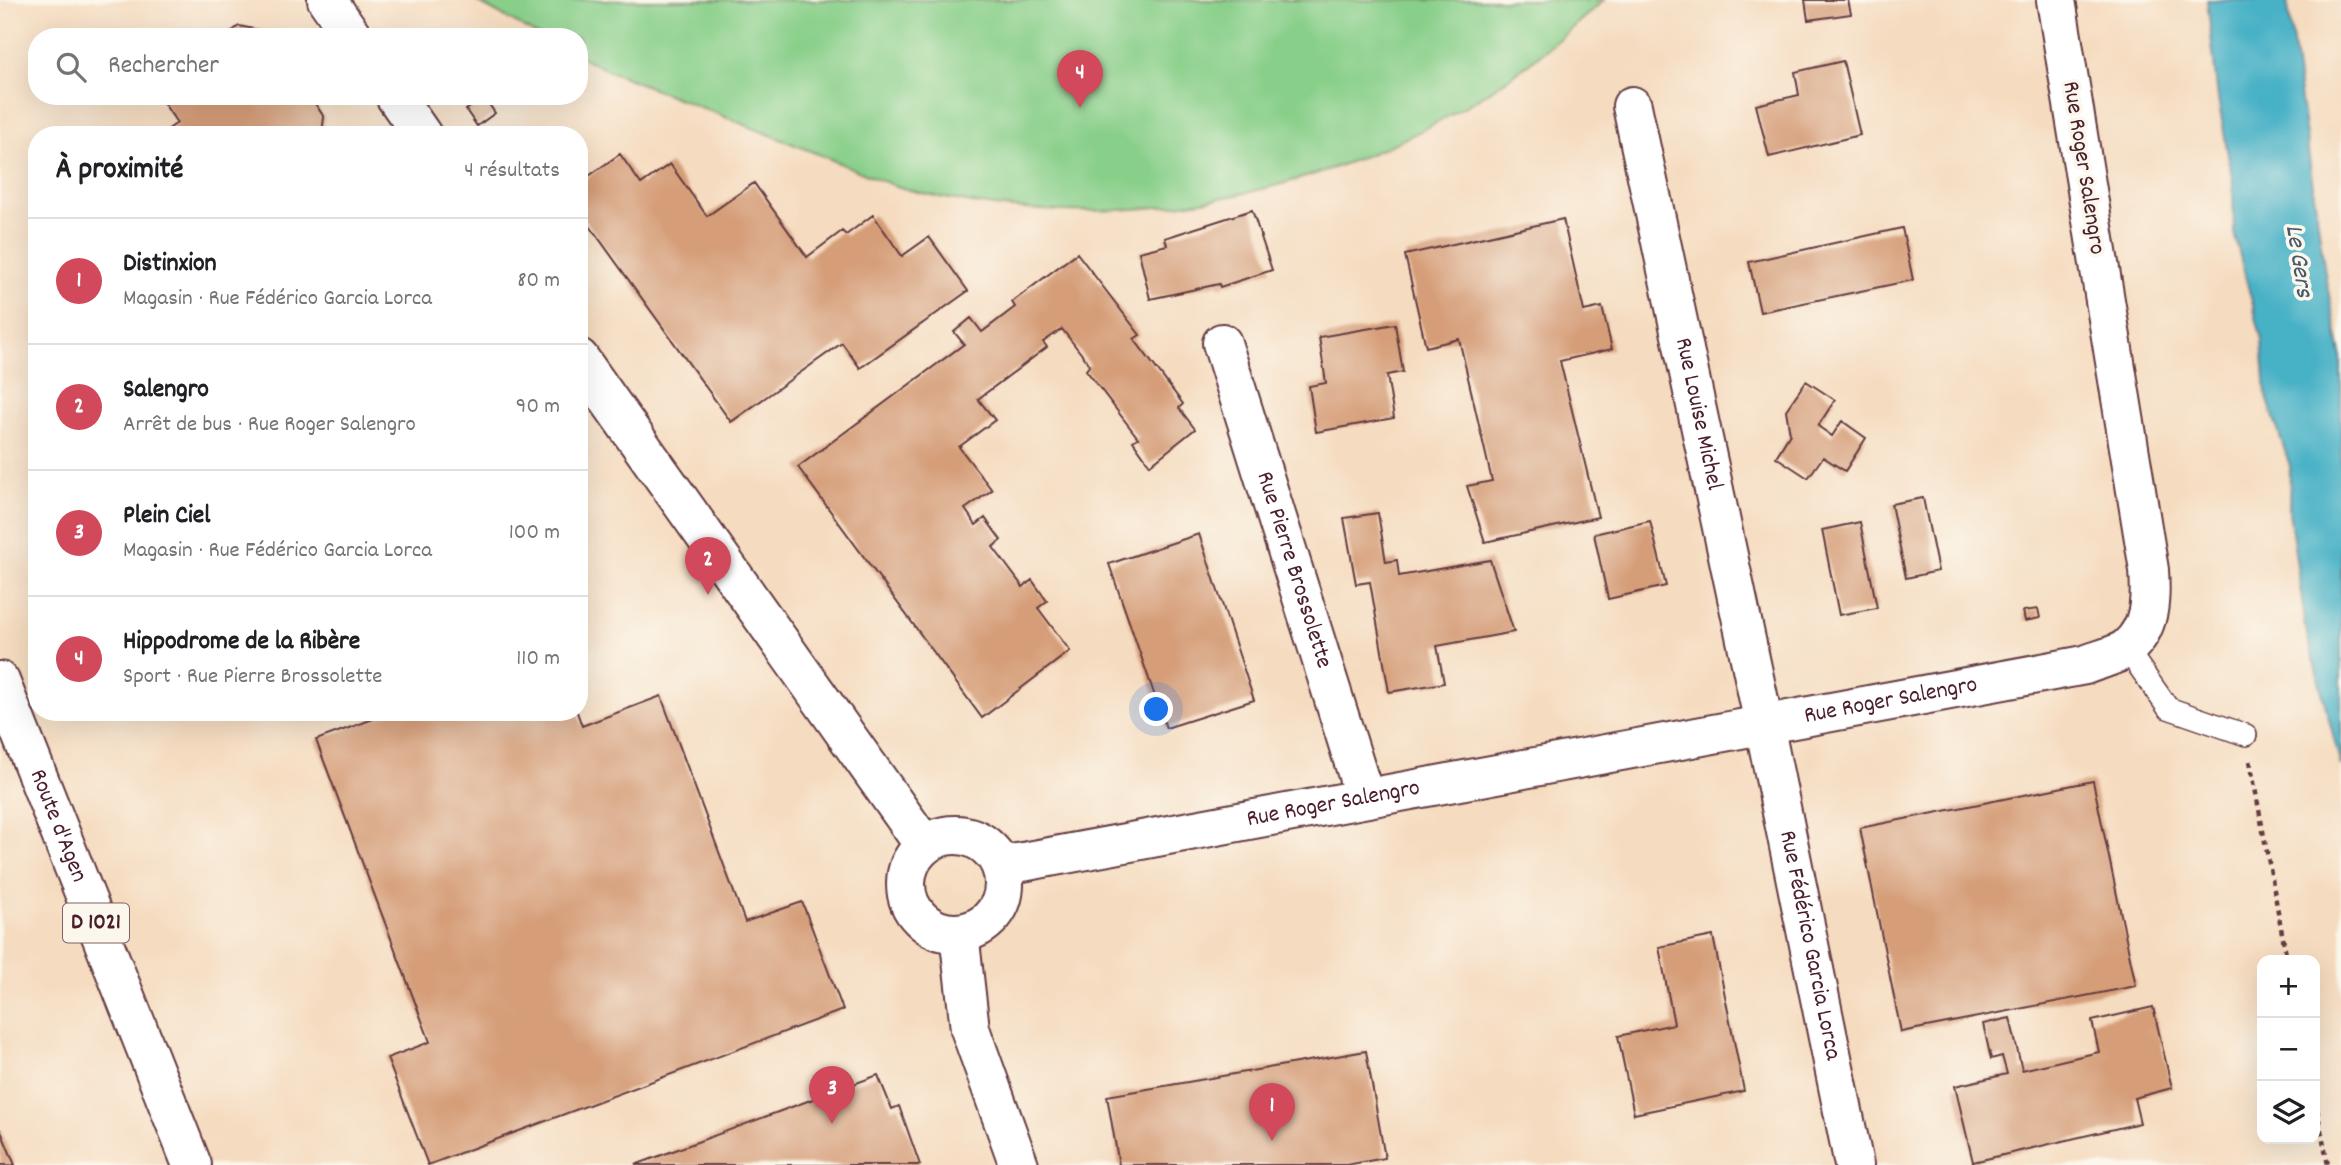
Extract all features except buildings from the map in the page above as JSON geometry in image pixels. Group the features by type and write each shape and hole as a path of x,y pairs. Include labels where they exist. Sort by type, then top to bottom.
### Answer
{"street":[{"path":"327,0 347,28"},
{"name":"Rue Roger Salengro","path":"1001,866 2085,664 2126,648 2144,625 2152,601 2149,570 2056,0"},
{"path":"401,105 416,126"},
{"name":"Rue Louise Michel","path":"1632,106 1764,724"},
{"name":"Rue Pierre Brossolette","path":"1222,343 1365,798"},
{"path":"588,371 924,845"},
{"name":"Route d'Agen","path":"0,681 192,1165"},
{"name":"Rue Fédérico Garcia Lorca","path":"1764,724 1854,1165"},
{"path":"968,836 993,853 1001,866 1003,896 997,910 980,925 959,933 943,932 929,926 917,916 908,902 905,887 913,856 924,845 937,838 968,836"},
{"path":"959,933 970,1028 1019,1165"}],"lane":[{"path":"2126,648 2168,708 2246,735"}],"path":[{"path":"2246,735 2286,955"},
{"path":"2320,1125 2328,1165"}],"green space":[{"path":"474,0 1604,0 1503,82 1438,122 1367,155 1294,181 1217,199 1139,209 1061,211 984,205 909,190 588,60 588,28 525,28"}],"water":[{"name":"Le Gers","path":"2207,0 2287,0 2326,280 2341,354 2341,766 2307,634 2289,512 2290,466 2266,394 2262,340 2234,233 2233,183 2218,98"}],"place":[{"name":"Hippodrome de la Ribère","path":"1080,108"},
{"name":"Salengro","path":"708,595"},
{"name":"Plein Ciel","path":"832,1124"},
{"name":"Distinxion","path":"1272,1141"}]}
